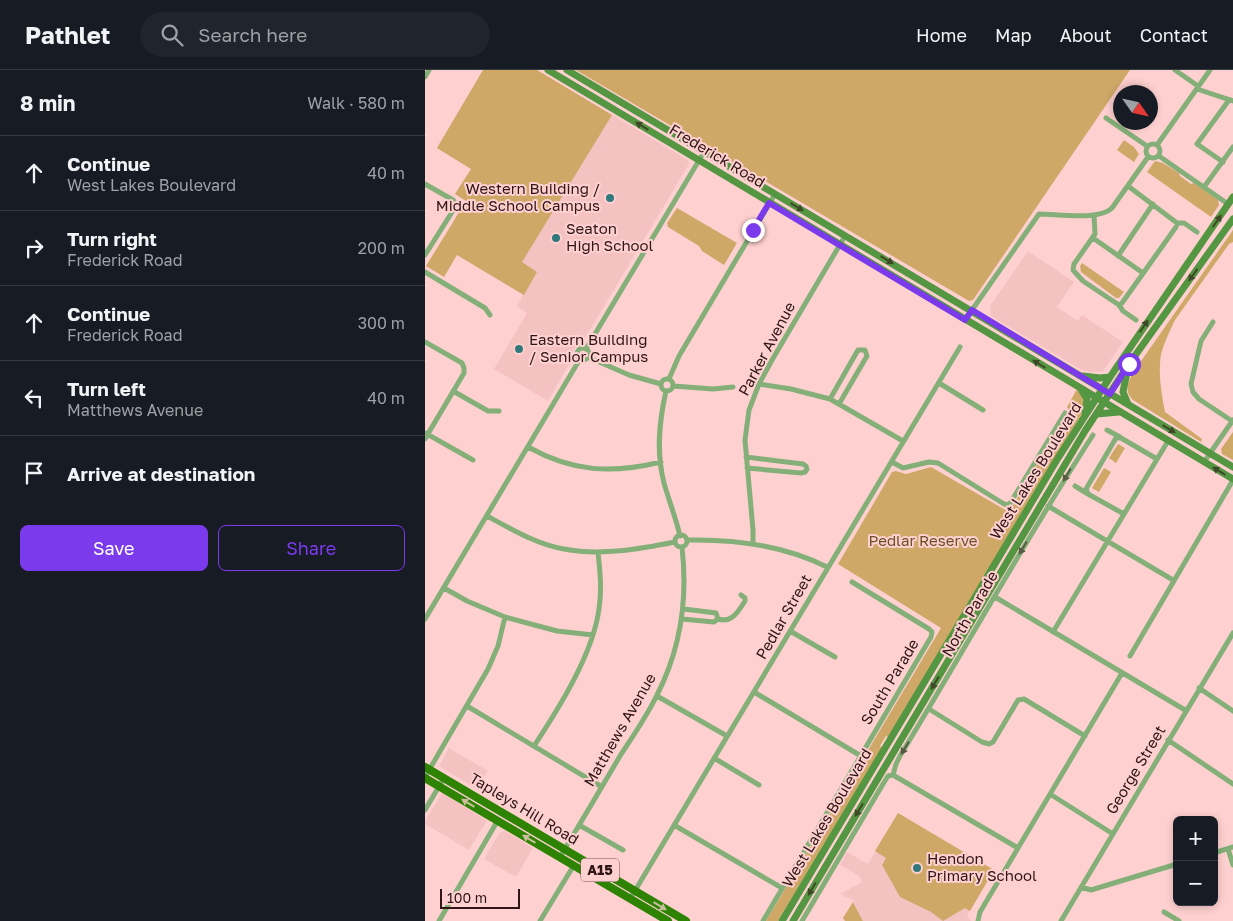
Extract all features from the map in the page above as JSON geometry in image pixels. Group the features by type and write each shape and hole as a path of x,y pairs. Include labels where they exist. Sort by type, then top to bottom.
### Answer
{"main road":[{"name":"Frederick Road","path":"548,70 1233,480"},
{"name":"Frederick Road","path":"567,70 1233,467"},
{"name":"West Lakes Boulevard","path":"782,921 1048,474 1110,377 1233,197"},
{"name":"West Lakes Boulevard","path":"795,918 1085,431 1129,364 1233,219"},
{"path":"1128,404 1123,392 1129,364"},
{"path":"1080,375 1100,378 1110,377"},
{"path":"1081,389 1087,399 1085,416"},
{"path":"1097,414 1120,412"},
{"name":"Tapleys Hill Road","path":"427,768 686,921"},
{"name":"Tapleys Hill Road","path":"425,778 668,921"}],"street":[{"path":"425,77 429,70"},
{"path":"1175,70 1198,88 1231,101 1197,144 1223,162"},
{"path":"1157,145 1210,70"},
{"path":"1106,118 1147,146"},
{"path":"1147,146 1157,145"},
{"path":"1157,145 1160,151 1159,156"},
{"path":"1147,146 1148,157"},
{"path":"1204,187 1233,147"},
{"path":"586,349 704,152"},
{"path":"1148,157 1155,158 1159,156"},
{"path":"1159,156 1228,204"},
{"path":"965,320 1039,214 1094,215 1108,212 1148,157"},
{"path":"425,184 453,200 455,204 454,209 425,256"},
{"path":"1128,186 1177,223 1184,223 1197,232"},
{"path":"661,384 664,380 669,379 679,356 775,194"},
{"path":"1118,256 1153,204"},
{"path":"1094,215 1095,234 1073,264 1074,272 1083,281 1119,305 1123,311 1136,320"},
{"path":"1119,305 1177,223"},
{"name":"Parker Avenue","path":"753,544 746,457 746,427 749,410 759,384 845,236"},
{"path":"1093,238 1143,273"},
{"path":"425,272 485,308 490,315"},
{"path":"1205,462 1233,420 1199,399 1193,392 1191,384 1201,341 1213,322"},
{"path":"425,342 462,363 464,368 453,391 426,435 473,460"},
{"name":"Pedlar Street","path":"630,899 960,347"},
{"path":"580,359 577,351 580,348 586,349"},
{"path":"586,349 588,357"},
{"path":"830,399 858,350 865,350 867,356 839,404"},
{"path":"580,359 585,360 588,357"},
{"path":"588,357 629,376 661,384"},
{"path":"425,619 580,359"},
{"path":"669,379 672,381 673,386"},
{"path":"939,383 983,410"},
{"path":"661,384 666,391"},
{"path":"759,384 791,389 830,399 903,442"},
{"path":"673,386 713,389 733,387"},
{"path":"666,391 671,390 673,386"},
{"path":"453,391 488,412 499,411"},
{"path":"666,391 659,434 661,462 664,482 680,536"},
{"path":"891,462 903,468 929,462 938,463 1004,504 1009,504 1065,412"},
{"path":"1107,430 1157,459"},
{"path":"1085,431 1087,446"},
{"name":"North Parade","path":"802,921 888,776 893,776 896,764 1048,506 1093,435"},
{"path":"1089,494 1086,489 1116,438 1121,438"},
{"path":"1053,632 1168,440"},
{"path":"528,447 544,456 567,464 597,470 619,470 661,462"},
{"path":"746,457 803,464 807,469 805,472 801,472 747,468"},
{"path":"1129,656 1233,480"},
{"path":"1075,486 1124,514"},
{"path":"1048,506 1173,580"},
{"path":"487,516 522,535 564,549 598,552 637,549 675,542 680,536"},
{"path":"680,536 685,536 687,540"},
{"path":"687,540 715,539 782,549 827,567"},
{"path":"675,542 682,548 686,545 687,540"},
{"name":"Matthews Avenue","path":"560,857 657,696 672,660 683,609 685,578 682,548"},
{"path":"535,746 581,666 593,635 599,610 601,584 598,552"},
{"name":"South Parade","path":"763,921 931,637 932,632 929,629 852,582"},
{"path":"443,588 467,601 505,617 557,631 593,635"},
{"path":"682,619 714,622 718,619 730,620 745,601 745,598 741,595"},
{"path":"995,597 1185,710"},
{"path":"683,609 716,613 718,619"},
{"path":"425,778 427,768 467,706 488,669 505,617"},
{"path":"790,631 835,657"},
{"name":"George Street","path":"1061,921 1185,710 1232,635"},
{"path":"978,921 980,912 1122,673"},
{"path":"1199,688 1233,711"},
{"path":"754,692 861,756"},
{"path":"657,696 727,736"},
{"path":"929,709 982,742 989,744 993,742 1018,700 1024,700 1085,736"},
{"path":"467,706 602,787"},
{"path":"1168,740 1233,784"},
{"path":"714,758 759,784"},
{"path":"893,776 1018,848"},
{"path":"425,810 444,778"},
{"path":"868,796 878,794"},
{"path":"1050,794 1113,834"},
{"path":"439,921 502,813"},
{"path":"579,825 623,850"},
{"path":"674,825 782,888"},
{"path":"1218,851 1231,848 1233,865"},
{"path":"1081,886 1091,890 1173,865"},
{"path":"540,921 574,866"},
{"path":"1164,912 1179,921"},
{"path":"795,918 806,914"}],"shaded area":[{"name":"Seaton High School","path":"483,70 537,70 688,160 689,164 591,328 581,343 575,348 573,358 548,401 494,369 527,313 517,306 523,295 457,255 453,221 466,201 455,194 471,169 437,148"},
{"path":"1028,251 1074,282 1057,307 1078,321 1082,315 1123,342 1103,371 1090,372 1080,369 991,316 990,306"},
{"path":"449,748 488,771 477,789 439,766"},
{"path":"442,793 485,819 486,822 469,850 425,824"},
{"name":"Hendon Primary School","path":"898,813 994,870 967,915 971,921 863,921 853,900 840,894 862,882 859,876 840,865 847,852 868,864"},
{"path":"505,831 533,848 516,877 484,859 500,832"}],"green space":[{"path":"483,70 537,70 612,115 522,262 537,272 524,295 457,255 444,277 426,266 466,201 455,194 471,169 437,148"},
{"path":"576,70 1130,70 1120,85 1113,85 1113,95 973,300 969,301"},
{"path":"1124,140 1134,147 1139,154 1134,162 1117,150"},
{"path":"1155,161 1163,163 1179,173 1180,176 1191,184 1194,183 1218,200 1219,205 1211,217 1147,172"},
{"path":"677,208 737,243 724,265 702,251 699,246 668,227 667,223"},
{"path":"1233,230 1233,242 1229,244 1175,320 1160,359 1160,382 1165,412 1202,439 1201,442 1133,400 1128,394 1128,387 1132,374"},
{"path":"1082,263 1124,292 1119,298 1116,298 1081,272 1080,266"},
{"name":"Pedlar Reserve","path":"1077,389 1082,395 1083,401 1081,415 888,737 886,736 880,746 882,748 778,921 766,921 941,628 838,564 892,472 896,471 906,474 931,467 1009,512 1067,414 1069,410 1067,407"},
{"path":"1233,432 1233,460 1222,454 1221,449"},
{"path":"1118,444 1125,448 1116,463 1109,458"},
{"path":"1104,468 1111,472 1099,492 1092,488"},
{"name":"Hendon Primary School","path":"898,813 994,870 970,911 965,908 943,921 931,912 900,897 882,865 886,858 875,851"},
{"path":"853,902 863,921 845,921 843,918"}],"place":[{"name":"Western Building / Middle School Campus","path":"610,198"},
{"name":"Seaton High School","path":"556,238"},
{"name":"Eastern Building / Senior Campus","path":"519,349"},
{"name":"Hendon Primary School","path":"917,868"}],"route":[{"path":"753,230 769,203 965,320 972,310 1110,394 1129,364"}]}
